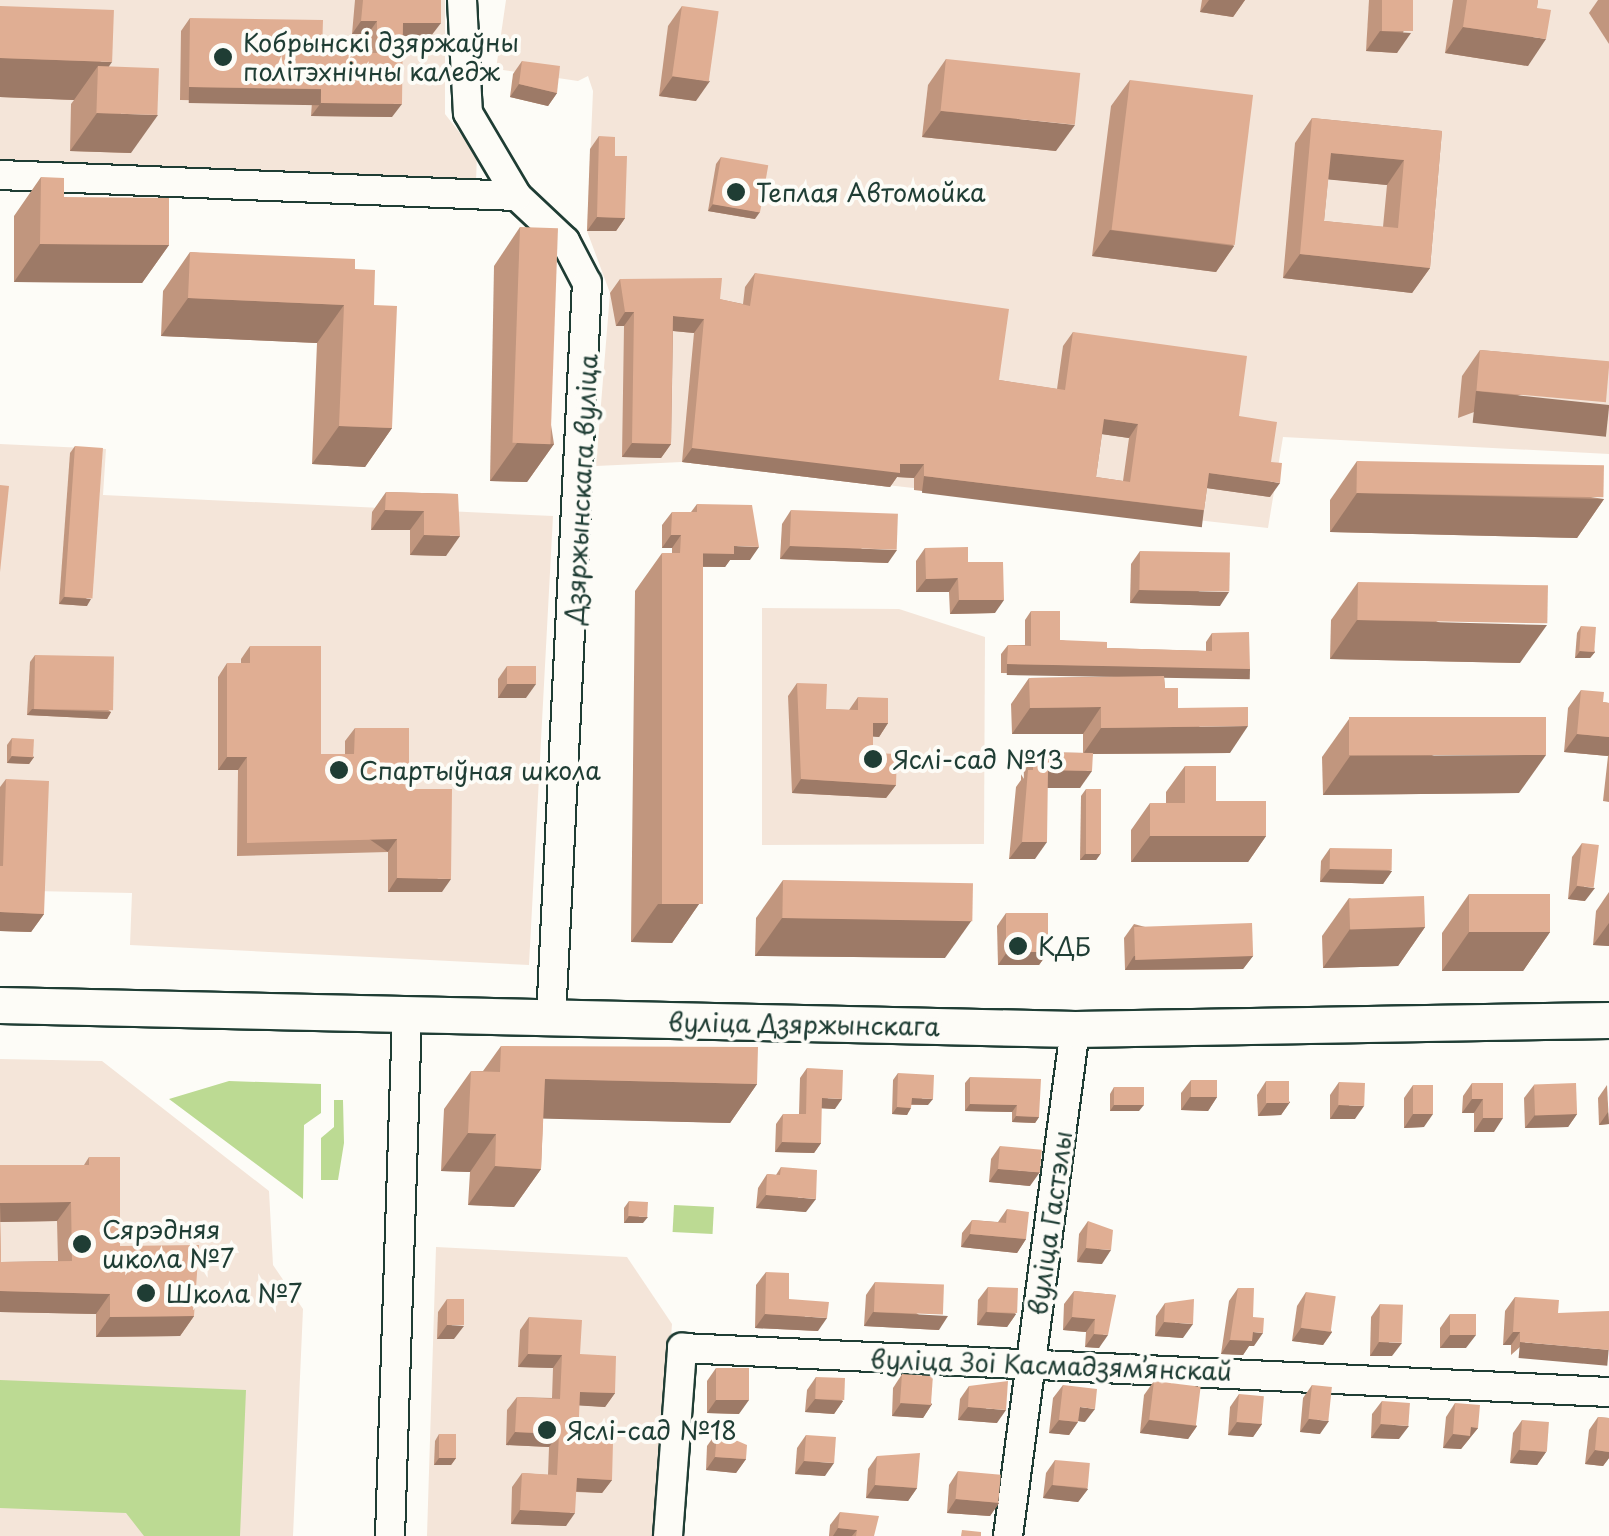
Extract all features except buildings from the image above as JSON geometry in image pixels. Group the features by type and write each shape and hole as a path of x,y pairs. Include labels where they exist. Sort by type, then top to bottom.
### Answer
{"main road":[{"name":"вуліца Дзяржынскага","path":"0,1005 1076,1029 1609,1020"}],"street":[{"name":"Дзяржынскага вуліца","path":"462,0 468,113 517,196 577,258 590,315 551,1018"},
{"path":"0,175 517,196"},
{"path":"390,1536 407,1015"},
{"name":"вуліца Гастэлы","path":"1008,1536 1076,1029"},
{"name":"вуліца Зоі Касмадзямʼянскай","path":"668,1536 682,1348 1609,1392"}],"shaded area":[{"name":"Кобрынскі дзяржаўны політэхнічны каледж","path":"0,0 445,0 445,114 477,155 476,181 0,165"},
{"path":"506,0 1609,0 1609,454 1283,437 1268,528 682,462 596,466 610,293 587,231 593,91 588,76 578,81 496,69"},
{"name":"Спартыўная школа","path":"0,444 106,449 103,495 553,516 529,965 130,945 132,893 33,891 0,931"},
{"name":"Яслі-сад №13","path":"762,608 899,609 985,637 984,844 762,845"},
{"name":"Школа №7","path":"0,1059 102,1061 269,1191 273,1265 303,1309 293,1536 0,1536"},
{"name":"Яслі-сад №18","path":"436,1247 627,1257 672,1324 656,1536 427,1536"}],"green space":[{"path":"229,1081 321,1084 321,1113 304,1125 303,1199 169,1099"},
{"path":"334,1100 343,1100 344,1143 338,1180 321,1180 321,1138 334,1127"},
{"path":"674,1205 714,1207 713,1234 673,1232"},
{"path":"0,1380 246,1390 240,1536 144,1536 126,1513 0,1508"}],"place":[{"name":"Кобрынскі дзяржаўны політэхнічны каледж","path":"223,57"},
{"name":"Теплая Автомойка","path":"736,192"},
{"name":"Яслі-сад №13","path":"873,759"},
{"name":"Спартыўная школа","path":"339,770"},
{"name":"КДБ","path":"1018,946"},
{"name":"Сярэдняя школа №7","path":"82,1244"},
{"name":"Школа №7","path":"146,1293"},
{"name":"Яслі-сад №18","path":"547,1430"}]}
